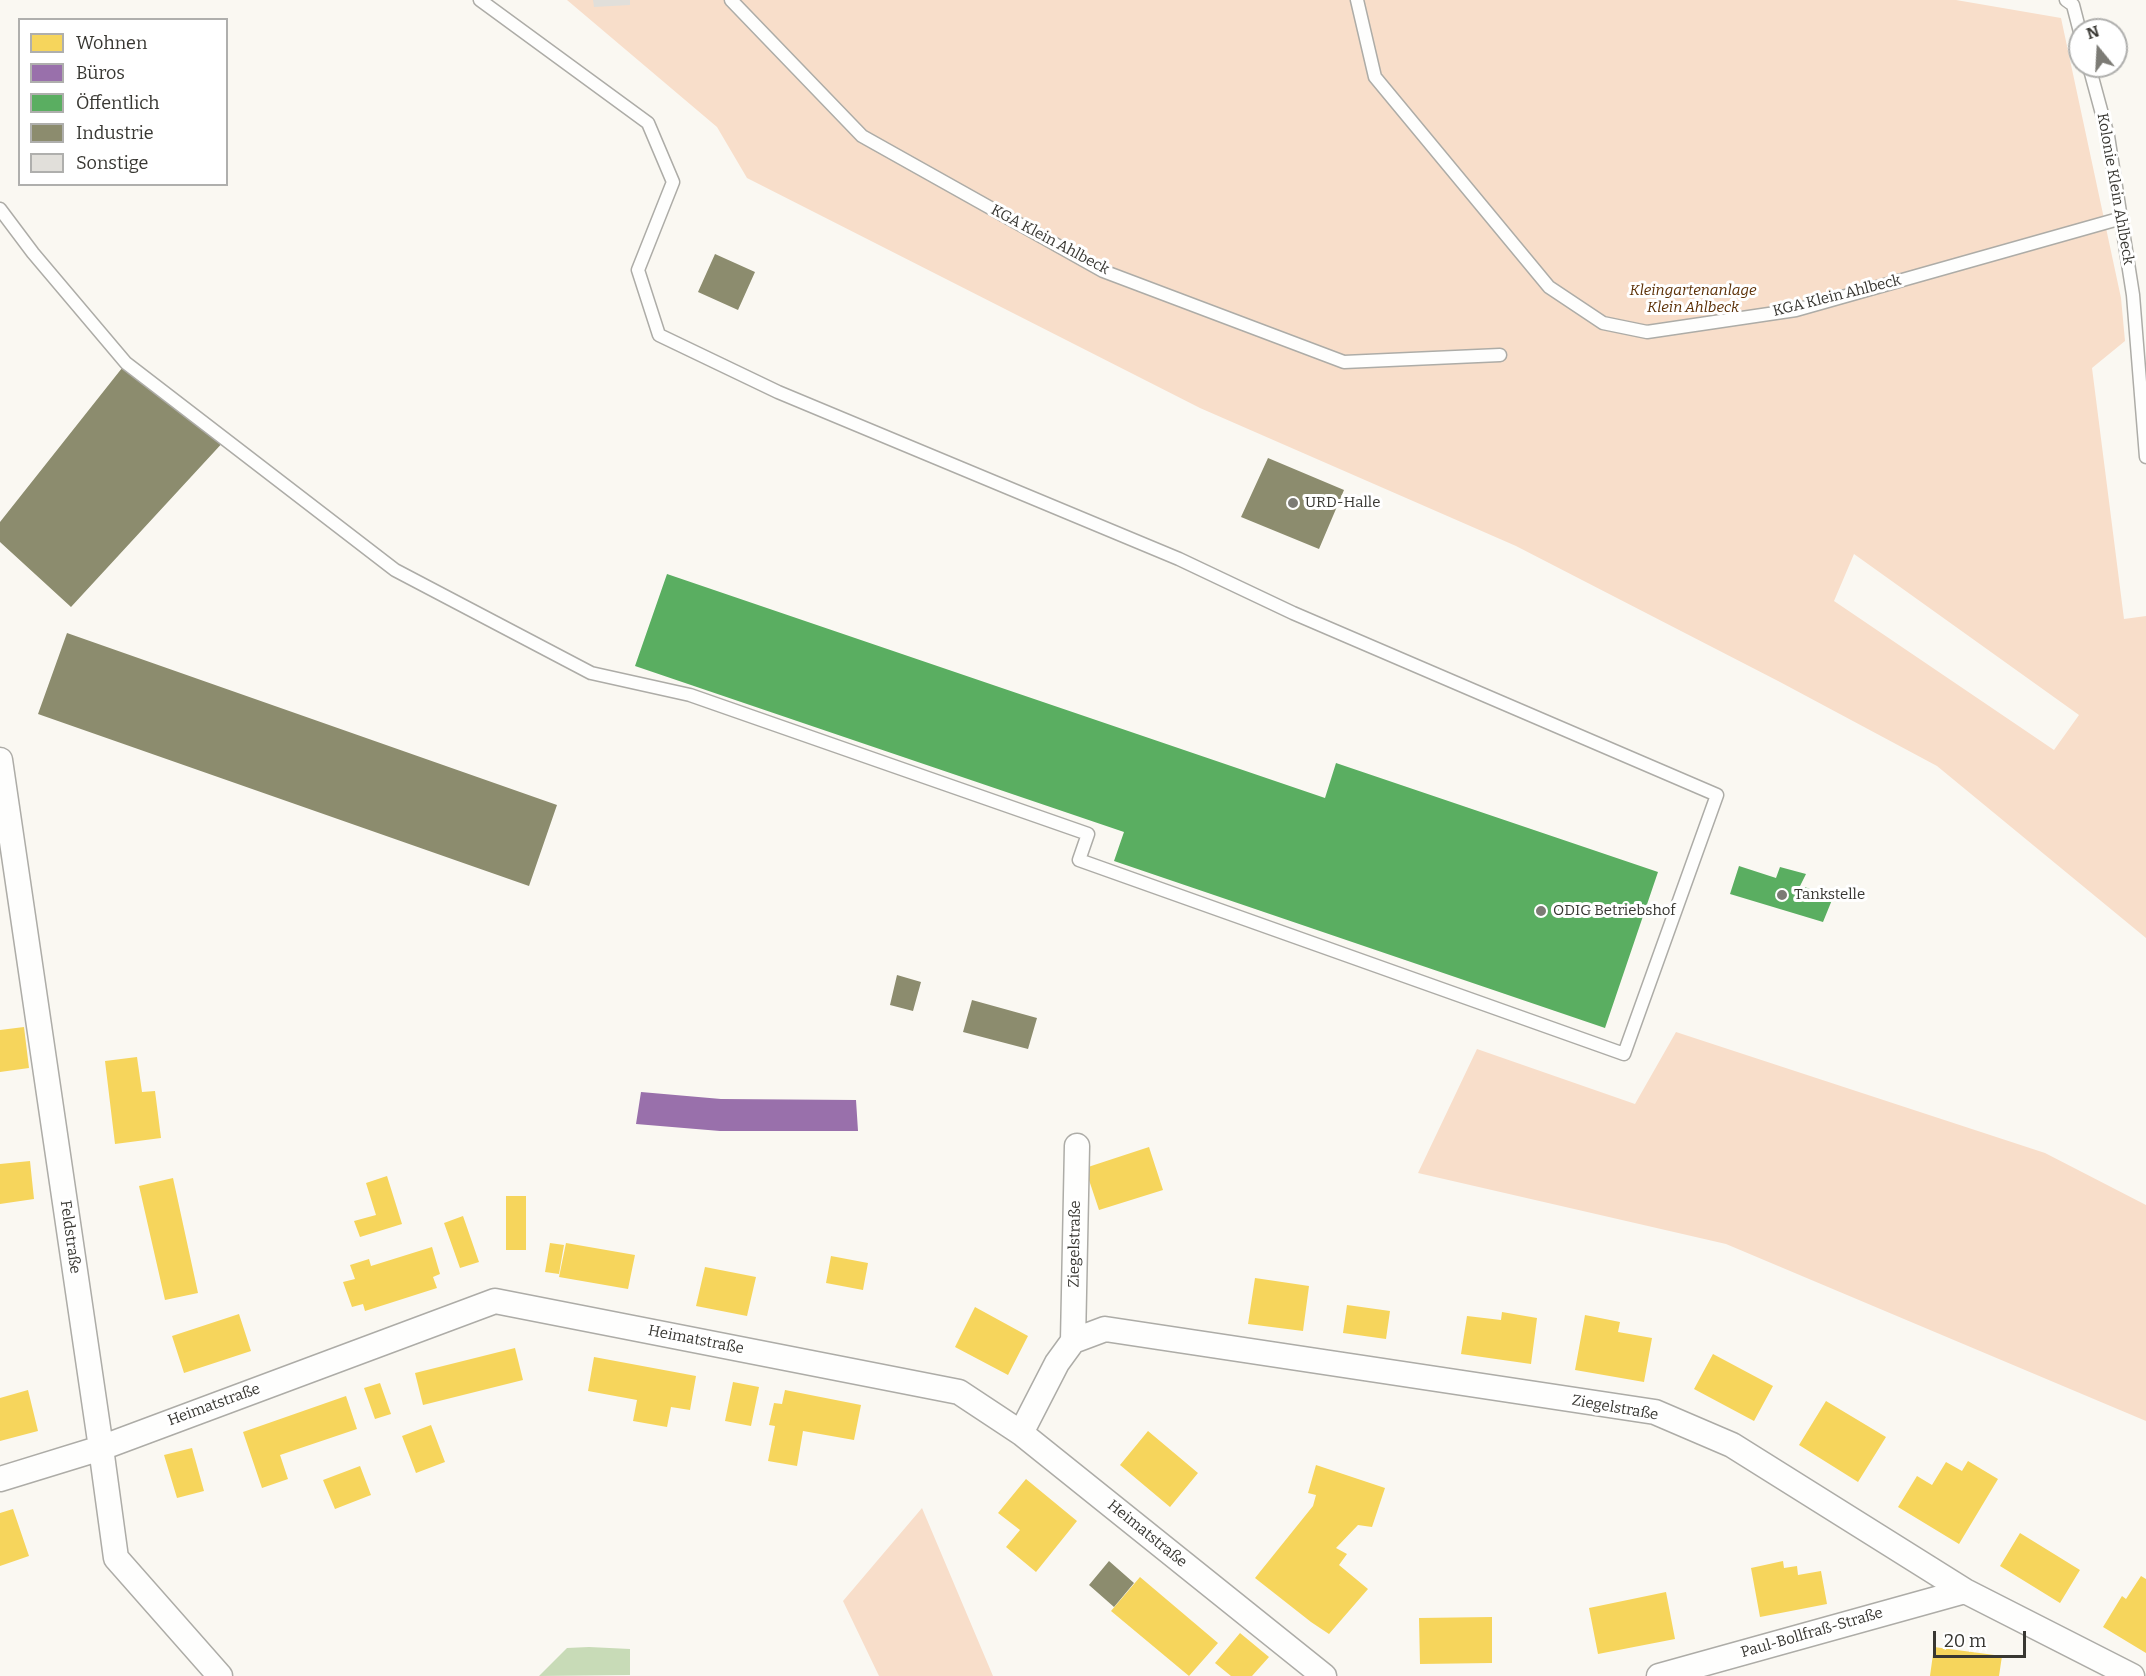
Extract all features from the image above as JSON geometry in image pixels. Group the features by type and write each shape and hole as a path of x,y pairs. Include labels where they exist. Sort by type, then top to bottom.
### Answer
{"street":[{"name":"Feldstraße","path":"0,760 116,1558 220,1676"},
{"name":"Ziegelstraße","path":"1077,1146 1073,1341 1105,1329 1655,1412 1732,1445 1965,1591 2132,1676"},
{"name":"Heimatstraße","path":"0,1479 101,1448 495,1301 959,1392 1021,1433 1324,1676"},
{"path":"1021,1433 1057,1363 1073,1341"},
{"name":"Paul-Bollfraß-Straße","path":"1659,1676 1965,1591"}],"lane":[{"path":"0,209 33,253 126,363 395,570 591,674 690,695 1088,834 1079,860 1623,1054 1717,795 1293,613 1179,559 778,392 659,335 638,270 673,182 648,123 480,0"},
{"name":"KGA Klein Ahlbeck","path":"731,0 862,136 1103,271 1344,362 1500,355"},
{"name":"KGA Klein Ahlbeck","path":"1357,0 1375,77 1549,287 1603,323 1647,332 1796,310 2122,218"},
{"path":"2066,0 2073,5 2076,18"},
{"name":"Kolonie Klein Ahlbeck","path":"2092,78 2108,136 2133,295 2146,457"}],"green space":[{"name":"Kleingartenanlage Klein Ahlbeck","path":"567,0 1956,0 2061,18 2068,51 2068,78 2074,78 2121,298 2125,341 2092,368 2124,619 2146,616 2146,938 1937,766 1516,546 1200,408 747,178 717,127","holes":["1854,554 2079,715 2054,750 1834,601"]},
{"path":"1676,1032 2045,1153 2146,1205 2146,1421 1726,1244 1418,1173 1477,1049 1635,1104"},
{"path":"922,1508 993,1676 879,1676 843,1601"}],"shaded area":[{"path":"567,1648 630,1649 630,1675 539,1676"}],"building: Wohnen":[{"path":"24,1027 29,1068 0,1072 0,1030"},
{"path":"137,1057 142,1092 155,1091 161,1138 115,1144 105,1061"},
{"path":"1149,1147 1163,1190 1099,1210 1085,1168"},
{"path":"30,1161 34,1199 0,1204 0,1164"},
{"path":"387,1176 402,1224 360,1237 354,1221 376,1215 366,1183"},
{"path":"173,1178 198,1293 165,1300 139,1186"},
{"path":"506,1196 526,1196 526,1250 506,1250"},
{"path":"463,1216 479,1262 460,1268 444,1223"},
{"path":"550,1243 564,1245 559,1274 545,1272"},
{"path":"566,1243 635,1255 628,1289 559,1277"},
{"path":"432,1247 440,1274 433,1277 437,1288 365,1311 363,1304 352,1307 343,1282 355,1279 350,1265 369,1259 371,1266"},
{"path":"831,1256 868,1263 863,1290 826,1283"},
{"path":"705,1267 756,1277 747,1316 696,1306"},
{"path":"1255,1278 1309,1286 1303,1331 1248,1324"},
{"path":"1347,1305 1390,1311 1386,1339 1343,1333"},
{"path":"975,1307 1028,1336 1008,1375 955,1347"},
{"path":"1502,1312 1537,1318 1531,1364 1461,1354 1467,1316 1501,1320"},
{"path":"239,1314 251,1351 184,1373 172,1336"},
{"path":"1585,1315 1620,1322 1618,1332 1652,1338 1644,1382 1575,1370"},
{"path":"515,1348 523,1380 423,1405 415,1373"},
{"path":"1713,1354 1773,1386 1754,1421 1694,1389"},
{"path":"594,1357 696,1376 690,1410 671,1407 667,1427 633,1421 637,1400 588,1391"},
{"path":"733,1382 759,1387 751,1426 725,1421"},
{"path":"380,1383 391,1414 375,1419 364,1388"},
{"path":"28,1390 38,1431 0,1441 0,1398"},
{"path":"785,1390 861,1405 854,1440 803,1431 797,1466 768,1461 775,1426 769,1425 774,1403 782,1404"},
{"path":"346,1396 357,1429 280,1455 288,1479 262,1488 243,1432"},
{"path":"1826,1401 1886,1437 1858,1482 1799,1445"},
{"path":"431,1425 445,1462 416,1473 402,1436"},
{"path":"1148,1431 1198,1473 1170,1507 1120,1465"},
{"path":"192,1448 204,1491 177,1498 164,1455"},
{"path":"1968,1461 1998,1479 1959,1544 1898,1507 1917,1476 1932,1485 1946,1462 1962,1471"},
{"path":"1316,1465 1385,1488 1372,1527 1358,1525 1336,1548 1347,1554 1339,1565 1368,1589 1329,1634 1255,1578 1313,1506 1316,1495 1308,1493"},
{"path":"360,1466 371,1495 335,1509 323,1480"},
{"path":"1026,1479 1077,1521 1036,1572 1006,1547 1020,1530 998,1513"},
{"path":"13,1509 29,1556 0,1566 0,1513"},
{"path":"2020,1533 2080,1570 2060,1603 2000,1566"},
{"path":"1783,1561 1784,1568 1797,1566 1798,1575 1821,1571 1827,1604 1760,1617 1751,1568"},
{"path":"2141,1576 2146,1579 2146,1653 2103,1627 2122,1596 2126,1599"},
{"path":"1140,1577 1218,1643 1189,1676 1111,1611"},
{"path":"1666,1592 1675,1639 1598,1654 1589,1608"},
{"path":"1492,1617 1492,1663 1420,1664 1419,1618"},
{"path":"1240,1633 1269,1657 1252,1676 1231,1676 1215,1663"},
{"path":"1934,1647 2002,1656 1999,1676 1930,1676"}],"building: Büros":[{"path":"641,1092 721,1099 856,1100 858,1131 720,1131 636,1124"}],"building: Öffentlich":[{"path":"667,574 1325,798 1336,763 1658,872 1605,1028 1114,861 1124,832 635,666"},
{"name":"Tankstelle","path":"1739,866 1776,878 1780,867 1806,874 1800,886 1834,895 1823,922 1730,894"}],"building: Industrie":[{"path":"715,254 755,272 738,310 698,292"},
{"path":"126,363 226,439 71,607 0,542 0,522"},
{"name":"URD-Halle","path":"1268,458 1344,490 1319,549 1241,517"},
{"path":"67,633 557,805 529,886 38,714"},
{"path":"897,975 921,982 913,1011 890,1005"},
{"path":"972,1000 1037,1018 1028,1049 963,1032"},
{"path":"1109,1561 1134,1583 1114,1607 1089,1585"}],"building: Sonstige":[{"path":"593,0 630,0 630,5 594,7"}],"place":[{"name":"URD-Halle","path":"1293,503"},
{"name":"Tankstelle","path":"1782,895"},
{"name":"ODIG Betriebshof","path":"1541,911"}]}
